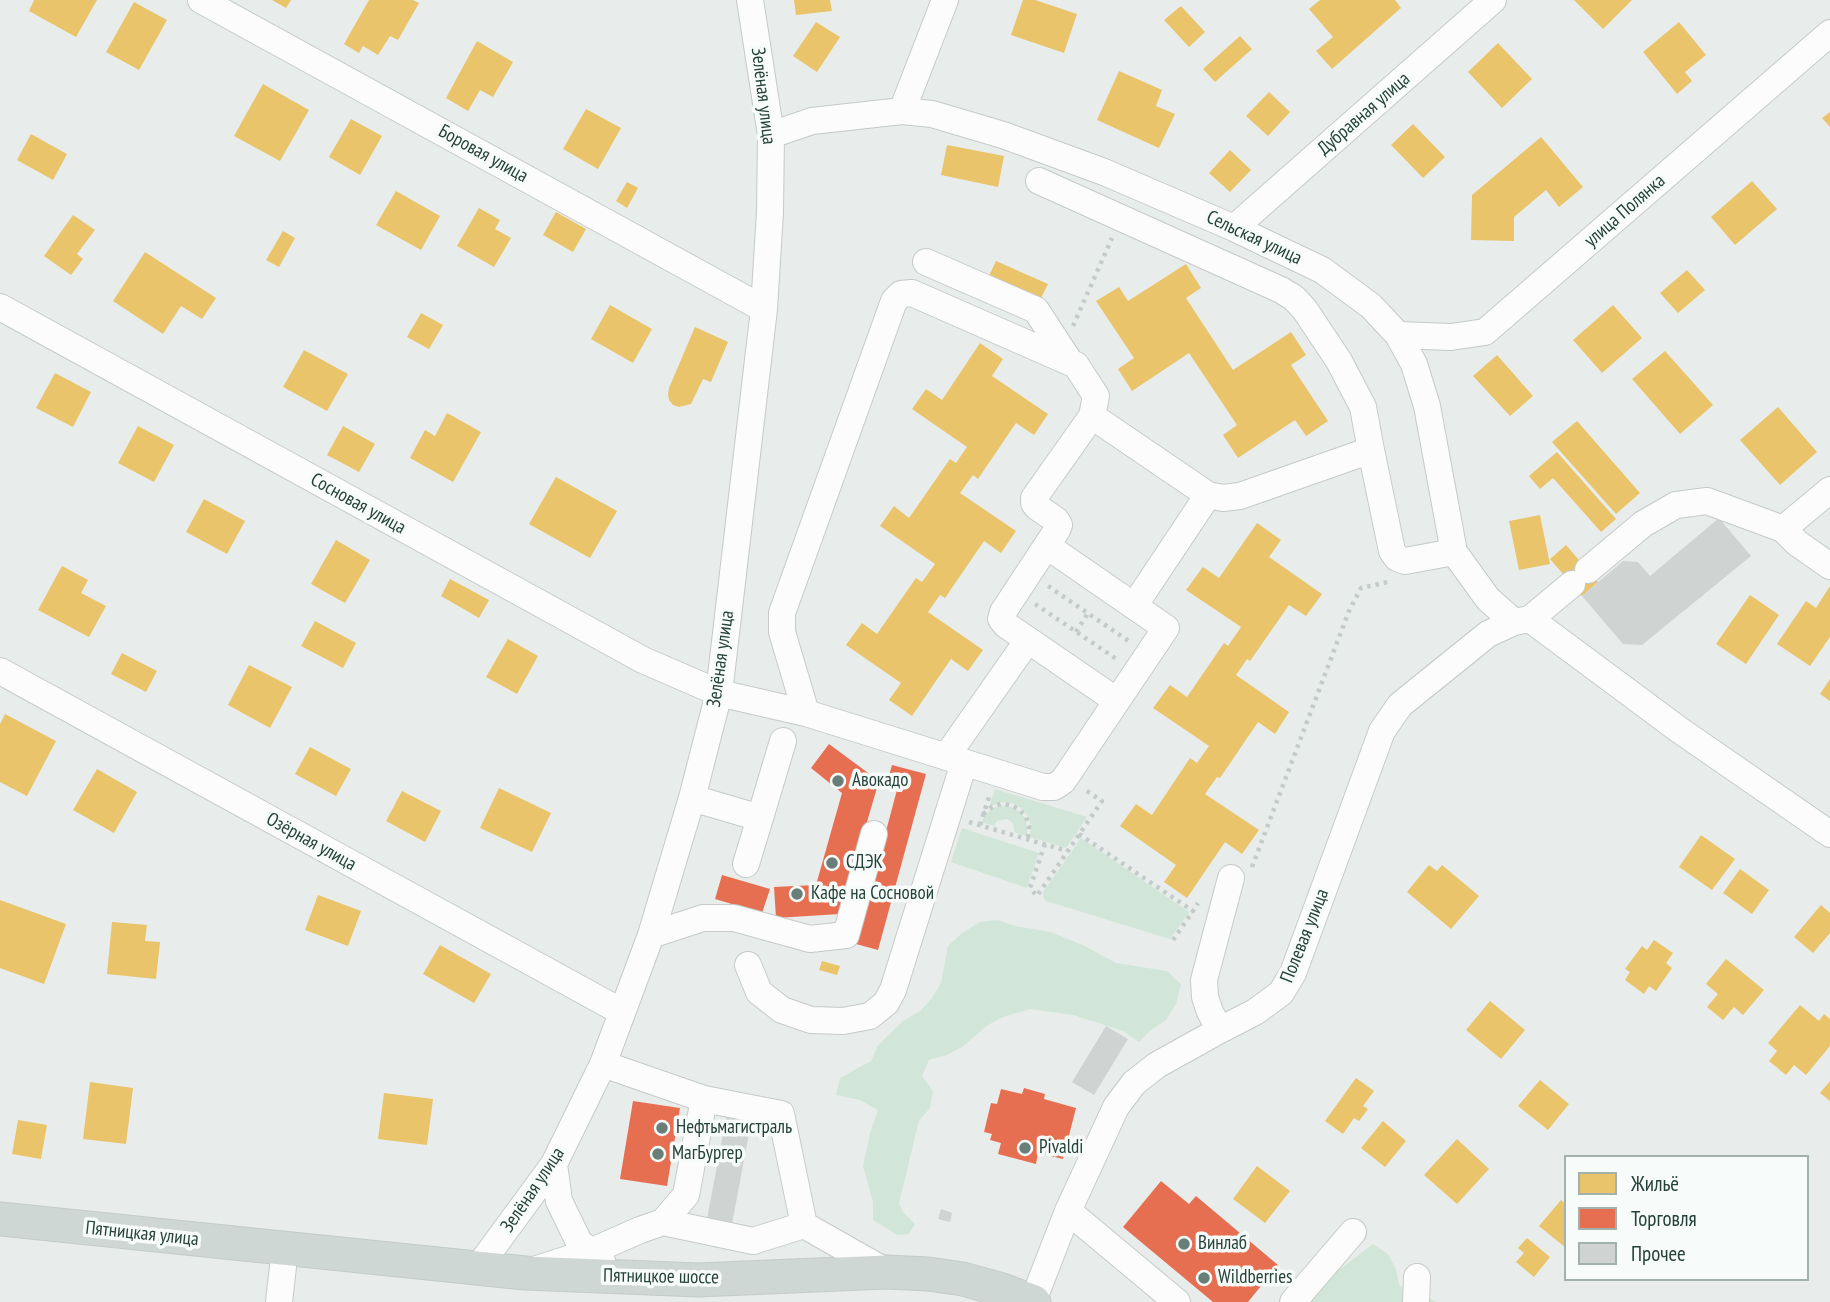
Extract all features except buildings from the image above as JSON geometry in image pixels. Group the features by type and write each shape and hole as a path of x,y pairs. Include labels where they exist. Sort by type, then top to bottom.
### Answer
{"main road":[{"name":"Пятницкая улица","path":"0,1219 285,1250"},
{"name":"Пятницкое шоссе","path":"285,1250 525,1273 626,1278 698,1280 887,1272 928,1273 963,1279 1034,1302"}],"street":[{"name":"Боровая улица","path":"201,0 764,309"},
{"name":"Зелёная улица","path":"477,1269 554,1164 603,1064 650,935 692,798 719,693 764,309 770,212 771,135 750,0"},
{"path":"902,111 945,0"},
{"name":"Дубравная улица","path":"1234,228 1493,0"},
{"name":"улица Полянка","path":"1398,335 1451,337 1485,332 1830,33"},
{"name":"Сельская улица","path":"771,135 813,121 902,111 932,114 1003,135 1104,172 1234,228 1322,270 1371,306 1398,335 1414,364 1426,406 1454,552 1488,599 1522,620"},
{"path":"1039,181 1294,298 1339,361 1363,407 1392,551 1397,558 1405,561 1454,552"},
{"path":"912,293 929,253 1036,310 1094,391 1096,402 1092,416 1034,498 1037,507 1059,525 1001,619 1117,701"},
{"path":"806,713 782,632 782,613 894,301 901,294 912,293 1067,355"},
{"name":"Сосновая улица","path":"0,307 643,660 719,693 806,713 1044,788 1054,788 1066,776"},
{"path":"1092,416 1208,495 1223,498 1240,496 1371,450"},
{"path":"1830,490 1783,529 1797,544 1830,566"},
{"path":"1134,606 1208,495"},
{"name":"Полевая улица","path":"1034,1302 1068,1211 1115,1107 1134,1083 1157,1065 1255,1012 1281,993 1293,973 1382,731 1400,705 1488,634 1522,620 1580,577 1643,524 1676,505 1707,501 1783,529"},
{"path":"1047,546 1166,628 1066,776"},
{"path":"1522,620 1830,834"},
{"path":"748,965 759,992 782,1010 811,1020 842,1021 870,1016 886,1003 893,990 948,815 955,760 1028,640"},
{"name":"Озёрная улица","path":"0,671 622,1012"},
{"path":"746,864 783,741"},
{"path":"692,798 760,818"},
{"path":"650,935 703,918 734,918 810,939 846,935 874,834"},
{"path":"1220,1030 1208,1004 1204,980 1240,876"},
{"path":"603,1064 704,1099 781,1114 804,1225"},
{"path":"525,1273 590,1252 663,1222 686,1195 704,1099"},
{"path":"554,1164 559,1201 579,1242 626,1278"},
{"path":"1068,1211 1177,1302"},
{"path":"663,1222 753,1241 804,1225 887,1272"},
{"path":"1293,1302 1353,1232"},
{"path":"279,1302 285,1250"}],"path":[{"path":"1067,355 1121,218"},
{"path":"1240,876 1349,611 1361,588 1408,578 1405,561"},
{"path":"1023,583 1088,613 1142,663"},
{"path":"1023,583 1076,632 1142,663"},
{"path":"1076,632 1088,613"},
{"path":"980,825 997,773"},
{"path":"1045,844 1030,887 1037,896 1102,801 1066,776"},
{"path":"983,814 1001,804 1011,805 1026,817 1029,826 1028,839"},
{"path":"948,815 1068,851"},
{"path":"1080,834 1192,911"},
{"path":"1172,940 1199,901"}],"green space":[{"path":"995,789 1087,817 1066,848 1030,837 1028,816 1012,803 1001,802 989,807"},
{"path":"1002,806 1019,811 1025,818 1027,836 1014,832 1012,822 1007,819 997,821 994,826 981,822 993,808"},
{"path":"962,828 1039,853 1027,888 951,862"},
{"path":"1081,838 1189,912 1170,939 1046,901 1043,892"},
{"path":"998,920 1051,932 1116,963 1167,971 1181,984 1176,1004 1166,1020 1139,1042 1123,1031 1073,1015 1030,1009 1003,1017 988,1025 962,1047 929,1060 922,1076 933,1091 930,1108 919,1121 899,1203 903,1212 915,1224 909,1234 897,1235 873,1220 873,1202 863,1166 878,1110 860,1100 836,1095 840,1078 871,1061 878,1045 931,999 941,983 948,946 980,922"},
{"path":"1373,1244 1388,1254 1396,1269 1399,1285 1412,1297 1429,1298 1436,1302 1297,1302"}],"place":[{"name":"Авокадо","path":"838,781"},
{"name":"СДЭК","path":"832,863"},
{"name":"Кафе на Сосновой","path":"797,894"},
{"name":"Нефтьмагистраль","path":"662,1128"},
{"name":"Pivaldi","path":"1025,1148"},
{"name":"МагБургер","path":"658,1154"},
{"name":"Винлаб","path":"1184,1244"},
{"name":"Wildberries","path":"1204,1278"}]}
